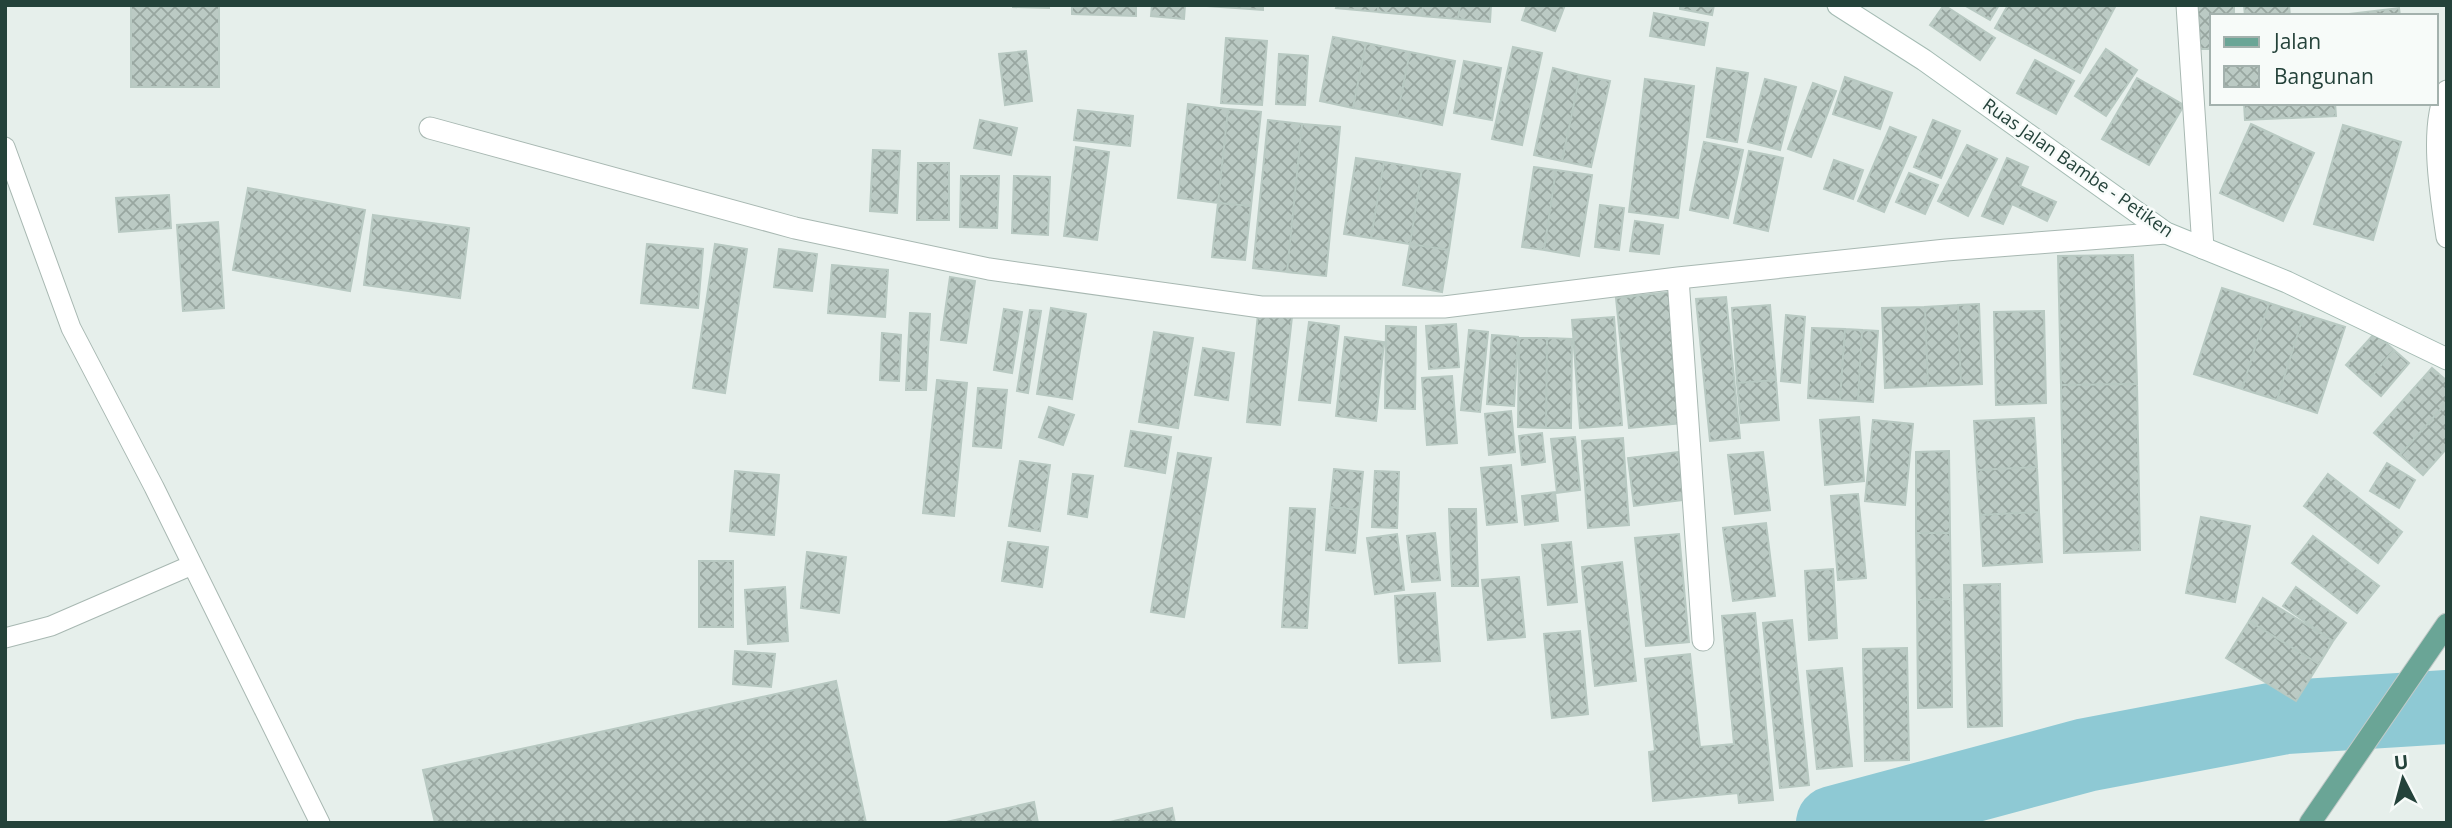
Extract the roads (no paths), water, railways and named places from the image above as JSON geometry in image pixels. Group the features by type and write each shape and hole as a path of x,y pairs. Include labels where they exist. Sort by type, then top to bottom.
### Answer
{"main road":[{"path":"2310,823 2447,624"}],"street":[{"name":"Ruas Jalan Bambe - Petiken","path":"1838,5 1924,60 2166,233 2287,282 2447,359"},
{"path":"2187,5 2203,248"},
{"path":"2447,91 2442,100 2437,144 2447,237"},
{"path":"430,128 795,228 989,270 1261,307 1444,307 1678,278 1945,250 2166,233"},
{"path":"1678,278 1703,640"}],"lane":[{"path":"5,147 71,328 320,823"},
{"path":"5,638 51,626 192,565"}],"waterway":[{"path":"1833,823 2086,755 2286,717 2447,707"}]}
